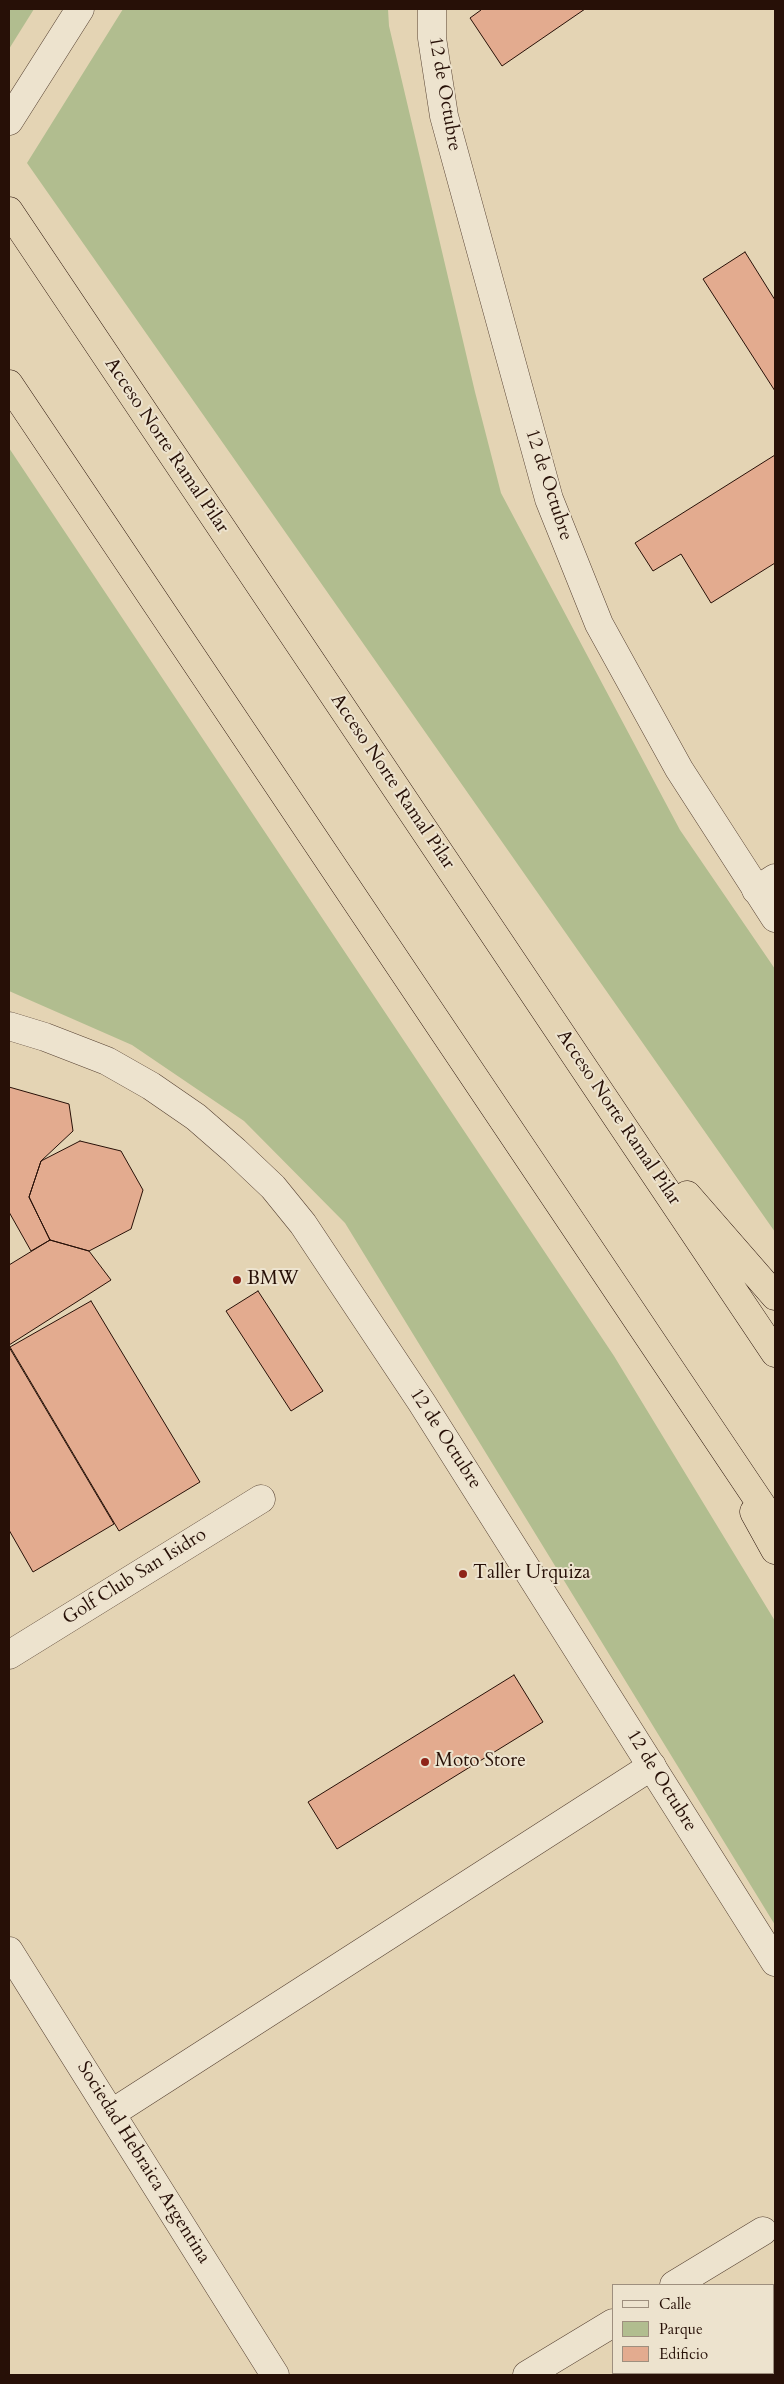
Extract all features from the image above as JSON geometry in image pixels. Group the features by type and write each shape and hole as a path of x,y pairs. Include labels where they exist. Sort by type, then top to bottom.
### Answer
{"highway":[{"name":"Acceso Norte Ramal Pilar","path":"9,211 775,1353"},
{"path":"9,384 775,1525"},
{"path":"615,1114 775,1296"},
{"path":"686,1394 775,1550"}],"street":[{"name":"12 de Octubre","path":"432,9 432,38 444,116 549,499 599,624 679,769 766,884 775,918"},
{"path":"9,121 75,17"},
{"name":"12 de Octubre","path":"9,1026 45,1037 107,1061 151,1086 196,1117 273,1188 304,1224 422,1403 775,1962"},
{"name":"Golf Club San Isidro","path":"9,1656 261,1498"},
{"path":"112,2113 652,1766"},
{"name":"Sociedad Hebraica Argentina","path":"9,1951 275,2375"},
{"path":"676,2284 763,2231"},
{"path":"527,2375 612,2324"}],"green space":[{"path":"9,9 34,9 9,49"},
{"path":"123,9 388,9 389,26 475,392 501,493 680,830 775,969 775,1232 27,163"},
{"path":"9,448 614,1356 775,1621 775,1925 345,1223 244,1121 132,1045 9,991"}],"building":[{"path":"480,9 585,9 502,66 470,18"},
{"path":"745,252 775,300 775,391 703,279"},
{"path":"775,455 775,563 711,603 681,554 653,571 635,543"},
{"path":"9,1087 69,1104 73,1131 41,1161 29,1197 50,1240 31,1251 9,1212"},
{"path":"80,1141 121,1151 143,1190 131,1229 89,1251 50,1240 29,1197 41,1161"},
{"path":"50,1240 89,1251 111,1280 9,1345 9,1265"},
{"path":"258,1291 323,1391 291,1411 226,1311"},
{"path":"91,1301 200,1482 119,1531 10,1347"},
{"path":"9,1347 114,1524 33,1572 9,1530"},
{"name":"Moto Store","path":"514,1675 543,1722 337,1849 308,1802"}],"place":[{"name":"BMW","path":"237,1280"},
{"name":"Taller Urquiza","path":"463,1574"},
{"name":"Moto Store","path":"425,1762"}]}
